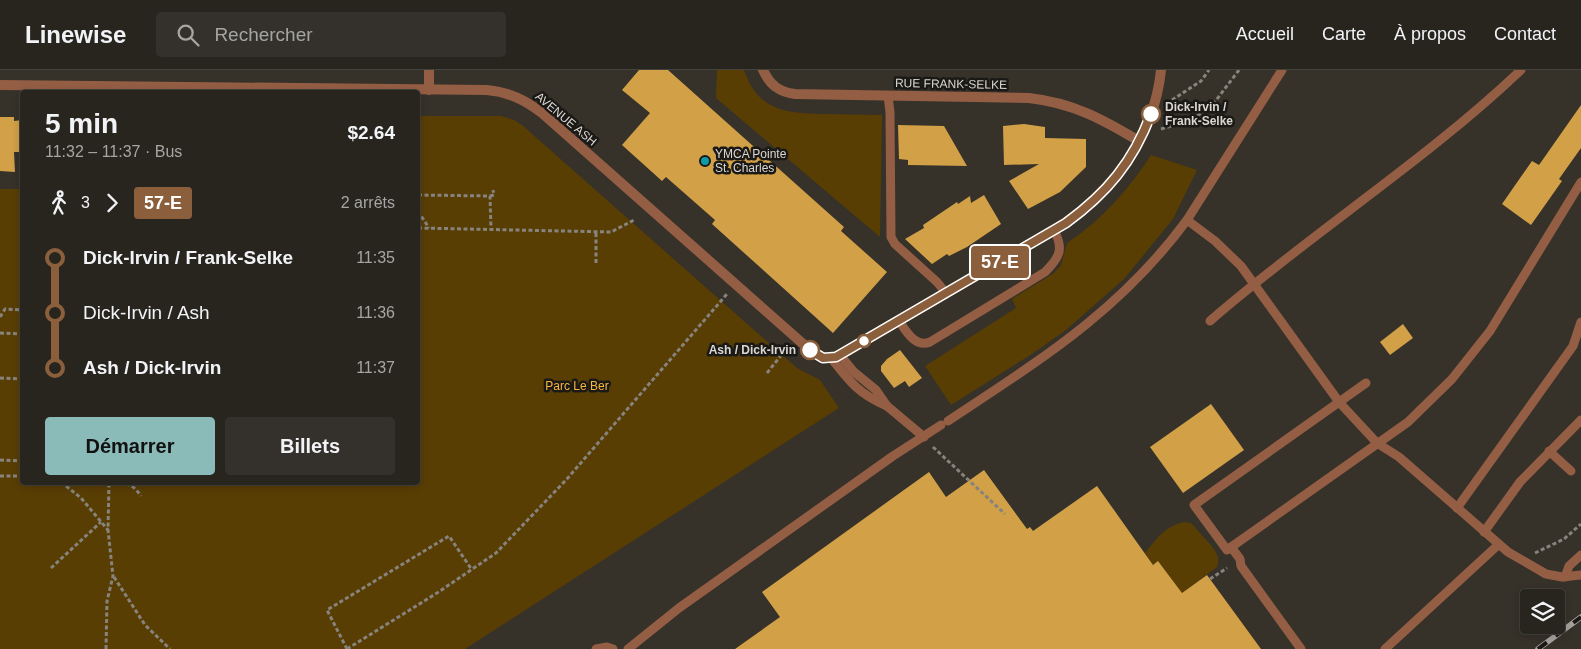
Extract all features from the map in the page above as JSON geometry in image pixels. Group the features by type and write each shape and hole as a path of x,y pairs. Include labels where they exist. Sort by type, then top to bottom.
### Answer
{"street":[{"path":"429,70 429,90"},
{"name":"RUE FRANK-SELKE","path":"763,70 770,83 787,93 1029,98 1052,101 1090,114 1139,140"},
{"path":"836,357 1054,230 1087,207 1122,171 1139,140 1154,108 1161,70"},
{"name":"AVENUE ASH","path":"0,85 496,91 514,95 530,104 810,350 820,358 836,357"}],"lane":[{"path":"628,649 679,608 893,456 1034,364 1098,317 1138,278 1188,220 1282,70"},
{"path":"1210,321 1253,283 1467,120 1521,70"},
{"path":"888,96 890,112 891,237 895,244 937,282 946,293"},
{"path":"1366,383 1194,505 1227,550 1408,422 1468,361 1510,300 1568,200 1581,182"},
{"path":"1188,220 1227,252 1253,283 1340,402 1377,444 1399,457 1498,545 1524,562 1546,574 1581,575"},
{"path":"899,321 915,341 930,342 1045,272 1052,265 1059,252 1060,244 1054,230"},
{"path":"1457,508 1572,346 1581,322"},
{"path":"836,357 858,389 868,398 887,406 924,437"},
{"path":"1484,532 1520,482 1581,420"},
{"path":"1549,452 1571,472"},
{"path":"1385,649 1498,545"},
{"path":"1231,547 1240,559 1241,566 1301,649"},
{"path":"1565,576 1569,566 1581,555"},
{"path":"596,649 607,646 613,649"}],"path":[{"path":"1172,100 1201,81 1209,70"},
{"path":"1139,140 1166,126 1192,120 1214,103 1239,70"},
{"path":"423,189 423,195 490,196 494,195 493,190"},
{"path":"490,196 491,229"},
{"path":"420,214 429,228"},
{"path":"420,228 611,232 634,220"},
{"path":"596,231 596,263"},
{"path":"472,570 449,536 357,594 327,610 347,649 472,570 496,553 566,480 723,298"},
{"path":"0,317 5,309 20,310"},
{"path":"0,333 20,334"},
{"path":"767,373 783,353"},
{"path":"0,378 20,379"},
{"path":"924,437 1004,514"},
{"path":"0,460 20,461"},
{"path":"0,476 20,476"},
{"path":"65,485 81,498 108,530"},
{"path":"109,485 108,530 114,576 145,625 170,649"},
{"path":"132,485 141,496"},
{"path":"51,568 101,522"},
{"path":"1524,562 1535,553 1564,539 1581,524"},
{"path":"106,649 106,601 114,576"}],"green space":[{"path":"717,70 744,70 750,84 765,102 786,110 810,114 882,115 880,237 716,98"},
{"name":"Parc Le Ber","path":"420,116 501,116 522,125 797,368 820,380 839,408 465,649 0,649 0,189 20,189 20,485 420,485"},
{"path":"1151,155 1197,170 1173,219 1124,279 1066,330 1032,354 951,405 925,366 1016,308 1012,299 1054,273 1061,265 1067,243 1114,204"},
{"path":"1185,522 1191,523 1212,546 1218,556 1218,561 1217,567 1182,593 1159,562 1153,565 1145,553 1172,526"}],"building":[{"name":"YMCA Pointe St. Charles","path":"639,70 668,70 844,227 841,231 887,272 833,333 712,224 715,220 666,177 662,181 622,145 650,113 622,90"},
{"path":"1581,105 1581,148 1559,179 1562,181 1531,225 1502,204 1532,161 1539,165"},
{"path":"0,117 14,117 14,121 20,120 20,152 14,152 15,172 0,171"},
{"path":"1024,124 1045,127 1045,138 1086,139 1086,167 1060,192 1028,209 1009,181 1039,164 1004,165 1003,126"},
{"path":"898,125 944,126 967,166 908,165 908,160 899,159"},
{"path":"984,195 1001,224 967,247 949,256 947,254 932,264 905,239 924,228 923,225 957,202 958,204 970,196 971,203"},
{"path":"1403,324 1413,338 1390,355 1380,342"},
{"path":"900,350 922,378 909,387 905,381 894,388 881,371 881,366"},
{"path":"1211,404 1244,450 1183,493 1150,447"},
{"path":"984,470 1027,529 1030,527 1033,531 1097,486 1153,565 1158,561 1182,593 1207,575 1261,649 735,649 780,617 762,592 929,472 946,497"}],"railway":[{"path":"1538,649 1581,617"}],"bus line":[{"name":"57-E","path":"810,350 820,358 832,359 1066,223 1087,207 1122,171 1135,149 1151,114"}],"place":[{"name":"Dick-Irvin / Frank-Selke","path":"1151,114"},
{"name":"YMCA Pointe St. Charles","path":"705,161"},
{"name":"Ash / Dick-Irvin","path":"810,350"}]}
